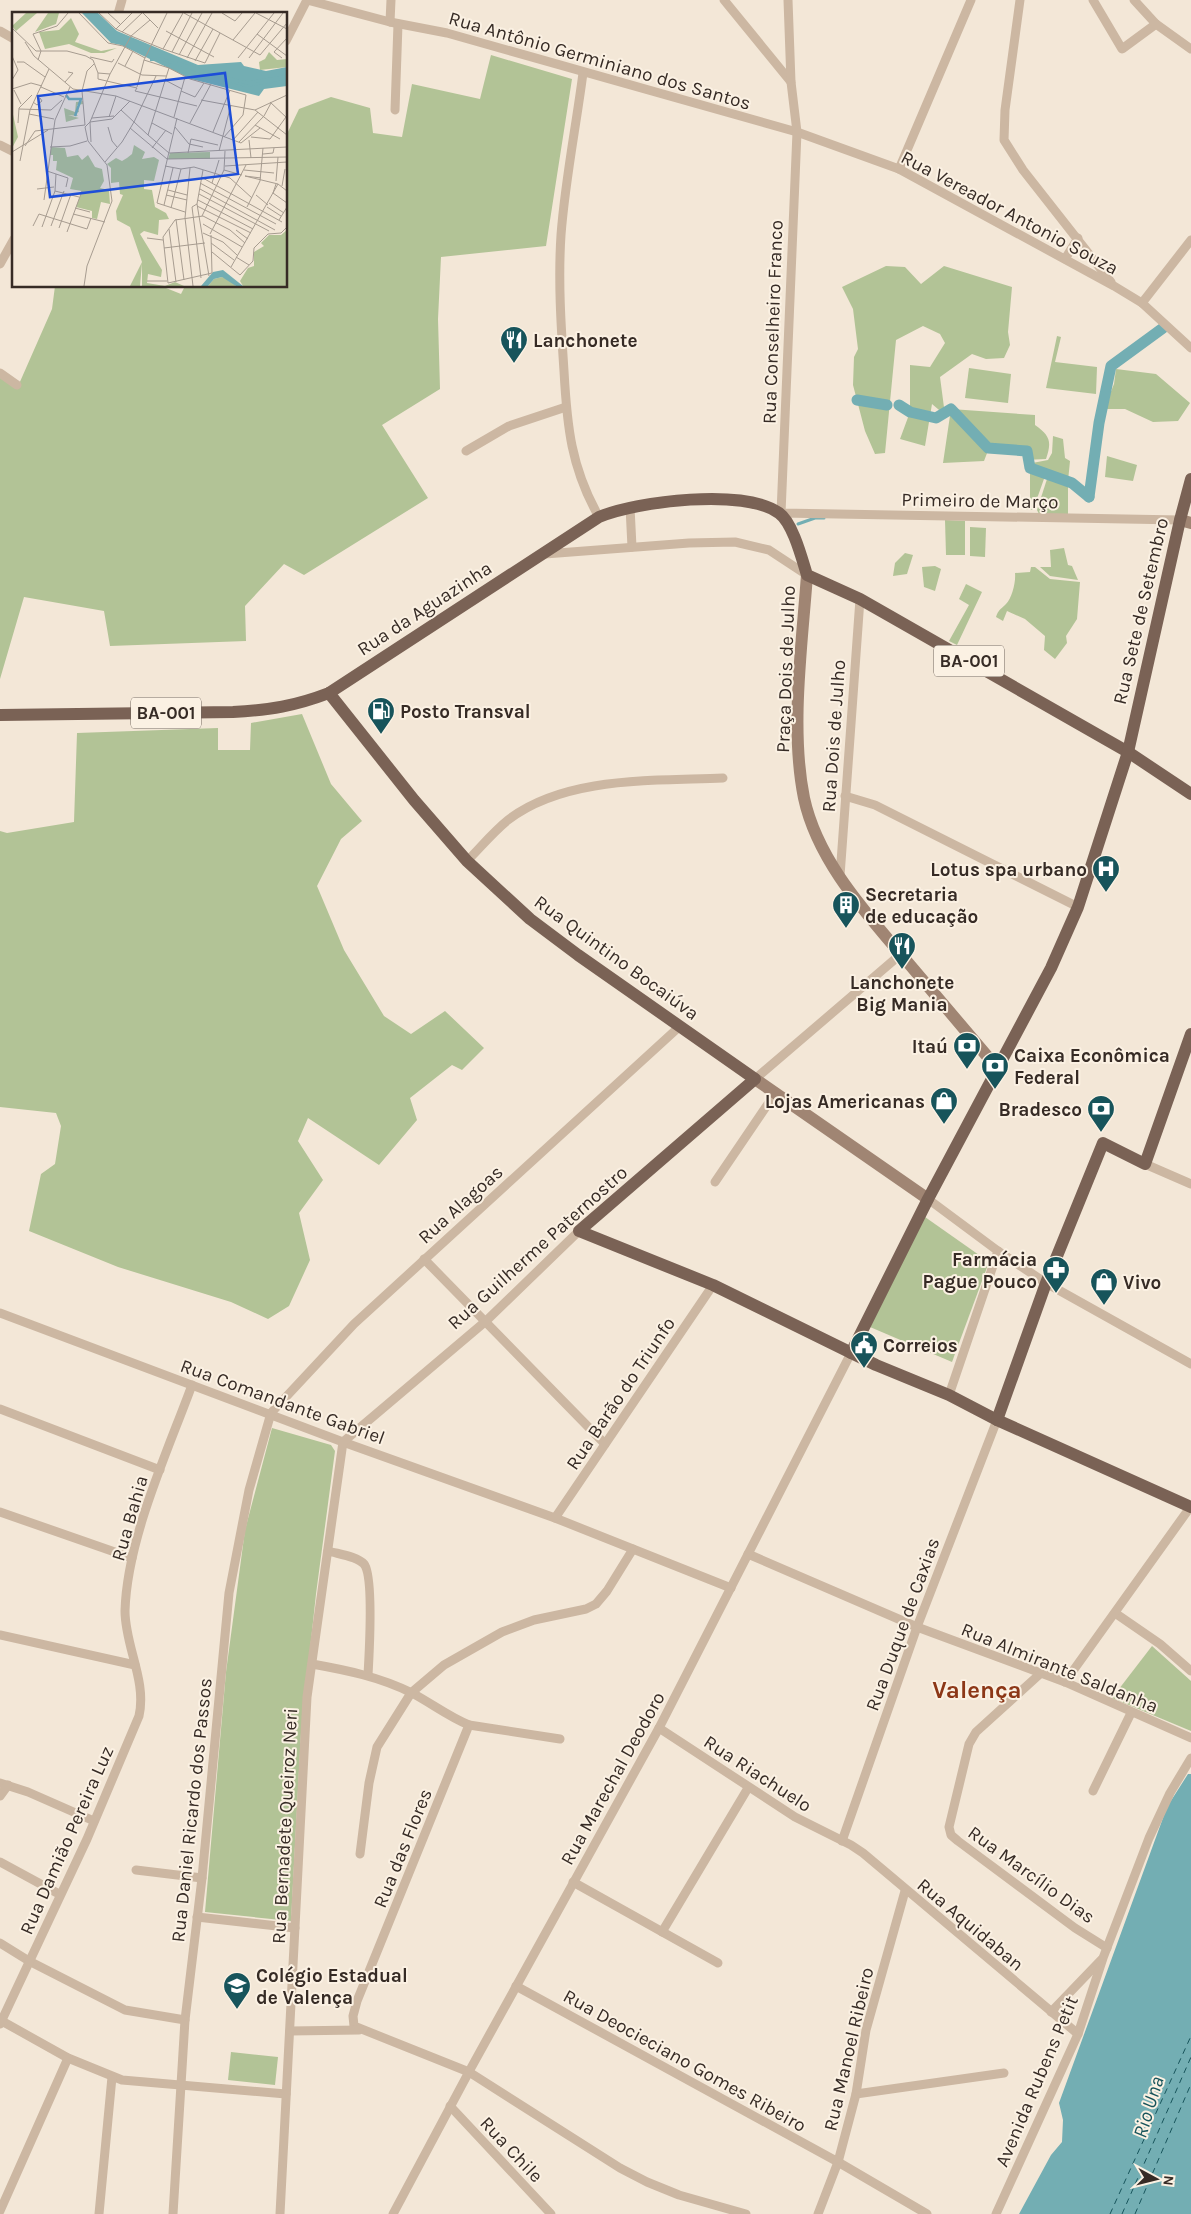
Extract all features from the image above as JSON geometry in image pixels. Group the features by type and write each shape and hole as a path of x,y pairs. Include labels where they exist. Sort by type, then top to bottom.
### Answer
{"main road":[{"name":"Rua Sete de Setembro","path":"851,1353 928,1199 1051,968 1078,908 1128,752 1185,521 1191,479"},
{"name":"BA-001","path":"540,554 599,517 630,507 689,500 724,500 763,505 781,513"},
{"path":"781,513 791,529 808,575"},
{"name":"Rua da Aguazinha","path":"330,693 540,554"},
{"name":"BA-001","path":"808,575 860,599 1128,752 1191,794"},
{"name":"BA-001","path":"0,715 265,710 285,708 330,693"},
{"name":"Rua Quintino Bocaiúva","path":"330,693 414,800 467,861 530,919 754,1079"},
{"path":"997,1420 1046,1283 1103,1143 1145,1164 1191,1034"},
{"name":"Rua Guilherme Paternostro","path":"579,1230 754,1079"},
{"path":"579,1230 713,1285 876,1366 949,1395 997,1420 1191,1507"}],"street":[{"name":"Rua Antônio Germiniano dos Santos","path":"307,0 394,23 446,33 797,132"},
{"path":"288,37 307,0"},
{"path":"391,0 394,23 395,110"},
{"path":"724,0 791,82"},
{"name":"Rua Conselheiro Franco","path":"781,513 797,132 791,82 788,0"},
{"path":"899,170 972,0"},
{"path":"1020,0 1003,136 1023,170 1114,286"},
{"path":"1093,0 1122,49 1156,24"},
{"path":"1134,0 1156,24 1191,49"},
{"path":"0,31 12,37"},
{"path":"583,73 563,211 560,260 560,311 566,408 570,438 579,477 586,495 599,517"},
{"name":"Rua Vereador Antonio Souza","path":"797,132 899,170 1065,259 1142,303 1191,348"},
{"path":"0,145 12,151"},
{"path":"1065,259 1078,238"},
{"path":"1142,303 1191,240"},
{"path":"0,264 3,250 12,241"},
{"path":"0,373 17,385"},
{"path":"466,451 509,426 566,408"},
{"path":"630,507 632,548"},
{"name":"Primeiro de Março","path":"781,513 1185,521"},
{"name":"BA-001","path":"540,554 688,543 743,544 768,550 808,575"},
{"name":"Praça Dois de Julho","path":"808,575 799,704 800,762 804,796 811,822 840,876 866,913 998,1069"},
{"name":"Rua Dois de Julho","path":"840,876 860,599"},
{"path":"467,861 509,820 558,794 619,783 723,778"},
{"path":"845,796 875,805 1078,908"},
{"path":"754,1079 900,954"},
{"name":"Rua Alagoas","path":"271,1413 354,1324 679,1027"},
{"name":"Rua Quintino Bocaiúva","path":"754,1079 776,1092 928,1199"},
{"path":"715,1182 776,1092"},
{"path":"1145,1164 1191,1184"},
{"path":"928,1199 998,1251 1046,1283 1191,1364"},
{"name":"Rua Guilherme Paternostro","path":"343,1442 486,1321 579,1230"},
{"path":"949,1395 998,1251"},
{"path":"424,1259 605,1444"},
{"name":"Rua Barão do Triunfo","path":"555,1518 713,1285"},
{"name":"Rua Comandante Gabriel","path":"0,1313 271,1413 343,1442 555,1518 731,1588"},
{"name":"Rua Marechal Deodoro","path":"397,2212 450,2106 659,1728 851,1353"},
{"name":"Rua Bahia","path":"135,1665 126,1629 125,1612 132,1558 160,1470 192,1385"},
{"path":"0,1409 160,1470"},
{"name":"Rua Daniel Ricardo dos Passos","path":"173,2214 185,2020 202,1878 228,1593 249,1490 271,1413"},
{"name":"Rua Duque de Caxias","path":"842,1841 917,1627 997,1420"},
{"name":"Rua Bernadete Queiroz Neri","path":"280,2214 307,1697 343,1442"},
{"path":"1066,1682 1191,1507"},
{"path":"0,1512 132,1558"},
{"path":"360,1854 369,1783 377,1747 410,1693 444,1664 502,1632 534,1620 586,1609 596,1604 607,1591 633,1549"},
{"path":"328,1551 359,1560 366,1567 369,1596 368,1675"},
{"name":"Rua Almirante Saldanha","path":"748,1554 917,1627 1066,1682 1131,1713 1191,1738"},
{"path":"1115,1614 1160,1644 1191,1671"},
{"path":"0,1635 135,1665"},
{"path":"312,1664 368,1675 410,1693 456,1720 469,1725 560,1739"},
{"name":"Rua Damião Pereira Luz","path":"1,2022 59,1894 87,1838 139,1716 140,1696 135,1665"},
{"name":"Rua Marcílio Dias","path":"1041,1673 976,1732 969,1744 950,1819 950,1832 958,1841 1067,1922 1107,1948"},
{"path":"1092,1790 1131,1713"},
{"name":"Rua das Flores","path":"359,2030 353,2024 357,2002 469,1725"},
{"name":"Rua Riachuelo","path":"659,1728 748,1788 795,1817 842,1841"},
{"name":"Avenida Rubens Petit","path":"996,2214 1078,2034 1103,1958 1149,1838 1170,1793 1191,1758"},
{"path":"0,1796 4,1784 94,1820"},
{"path":"662,1932 748,1788"},
{"name":"Rua Aquidaban","path":"842,1841 862,1854 1078,2034"},
{"path":"0,1862 59,1894"},
{"path":"136,1870 202,1878"},
{"path":"573,1882 718,1963"},
{"name":"Rua Manoel Ribeiro","path":"818,2214 838,2162 856,2094 866,2030 905,1891"},
{"path":"197,1916 295,1928"},
{"path":"0,1943 29,1961 125,2010 185,2020"},
{"name":"Avenida Rubens Petit","path":"1051,2012 1103,1958"},
{"name":"Rua Deocieciano Gomes Ribeiro","path":"516,1986 838,2162 927,2214"},
{"path":"1,2022 68,2058 112,2077 136,2082 182,2084 286,2094"},
{"path":"290,2031 359,2030 469,2072 620,2168 679,2195 746,2214"},
{"path":"0,2211 68,2058"},
{"path":"856,2094 1004,2073"},
{"path":"100,2214 112,2077"},
{"name":"Rua Chile","path":"450,2106 551,2214"}],"green space":[{"path":"491,55 572,79 546,246 441,257 438,319 440,389 382,425 428,498 304,575 284,564 245,606 246,641 110,646 104,611 24,597 0,679 0,373 19,384 52,309 55,288 166,288 181,294 184,288 288,288 288,132 299,109 331,97 370,108 373,133 402,137 412,84 480,99"},
{"path":"886,266 905,267 921,284 944,266 1012,287 1008,332 1010,345 1004,358 986,359 972,354 940,377 945,415 932,404 925,446 900,439 910,412 910,365 930,367 945,343 940,334 923,326 896,340 885,453 875,454 865,431 853,385 854,357 858,349 853,309 842,287"},
{"path":"1057,336 1061,337 1055,362 1097,367 1096,394 1046,388"},
{"path":"969,368 1011,374 1008,403 965,398"},
{"path":"1116,369 1156,374 1190,403 1178,421 1153,422 1125,409 1104,409 1114,384"},
{"path":"951,409 1035,415 1035,425 1044,432 1049,443 1046,459 1025,460 1027,451 1016,448 989,448 984,461 943,463"},
{"path":"1053,436 1063,439 1065,458 1070,461 1068,481 1050,476 1038,467 1030,467 1027,464 1048,460 1052,453"},
{"path":"1107,456 1137,465 1133,481 1105,477"},
{"path":"1030,468 1040,470 1045,476 1033,510 1026,510 1030,498"},
{"path":"1047,479 1068,484 1068,517 1040,516 1037,510"},
{"path":"945,520 965,521 965,555 946,555"},
{"path":"970,527 986,528 985,557 970,556"},
{"path":"1064,548 1068,565 1072,566 1078,580 1050,576 1040,567 1051,567 1050,550"},
{"path":"905,553 913,555 907,574 893,576 895,563"},
{"path":"935,566 941,569 935,591 924,587 922,567"},
{"path":"1031,567 1035,567 1050,579 1080,582 1077,619 1066,636 1067,643 1055,659 1044,650 1045,636 1025,619 1007,611 1003,621 996,617 1010,598 1015,573 1030,572"},
{"path":"966,584 982,592 957,645 949,641 969,605 959,599"},
{"path":"302,714 331,784 362,821 341,839 317,886 344,950 384,1016 411,1034 445,1011 484,1048 462,1070 452,1065 410,1098 417,1120 379,1165 308,1118 298,1141 323,1180 299,1213 310,1260 289,1306 268,1319 231,1302 118,1267 29,1231 41,1174 55,1164 61,1126 56,1113 0,1107 0,831 7,833 74,822 77,733 218,728 218,750 250,750 251,723"},
{"path":"925,1217 989,1262 952,1362 870,1327"},
{"path":"272,1428 331,1445 335,1451 316,1594 301,1733 291,1921 205,1912 226,1672 245,1530"},
{"path":"1152,1646 1191,1681 1191,1731 1112,1698"},
{"path":"231,2052 278,2057 275,2085 228,2080"}],"water":[{"name":"Rio Una","path":"1188,1774 1191,1774 1191,2214 1019,2214 1051,2155 1062,2142 1063,2120 1059,2103 1167,1807"}],"waterway":[{"path":"1089,497 1099,423 1111,366 1163,328"},
{"path":"857,400 887,405"},
{"path":"899,405 910,412 936,418 951,409 988,448 1027,451 1030,468 1072,483 1089,497"},
{"path":"798,524 815,518 824,518"}],"ferry route":[{"path":"1110,2214 1191,2036"},
{"path":"1122,2214 1191,2057"},
{"path":"1135,2214 1191,2084"}],"place":[{"name":"Lanchonete","path":"514,364"},
{"name":"Posto Transval","path":"381,735"},
{"name":"Lotus spa urbano","path":"1106,893"},
{"name":"Secretaria de educação","path":"846,929"},
{"name":"Lanchonete Big Mania","path":"902,970"},
{"name":"Itaú","path":"967,1070"},
{"name":"Caixa Econômica Federal","path":"995,1090"},
{"name":"Lojas Americanas","path":"944,1125"},
{"name":"Bradesco","path":"1101,1133"},
{"name":"Farmácia Pague Pouco","path":"1056,1294"},
{"name":"Vivo","path":"1104,1306"},
{"name":"Correios","path":"864,1369"},
{"name":"Colégio Estadual de Valença","path":"237,2010"}],"district":[{"name":"Valença","path":"977,1690"}]}
